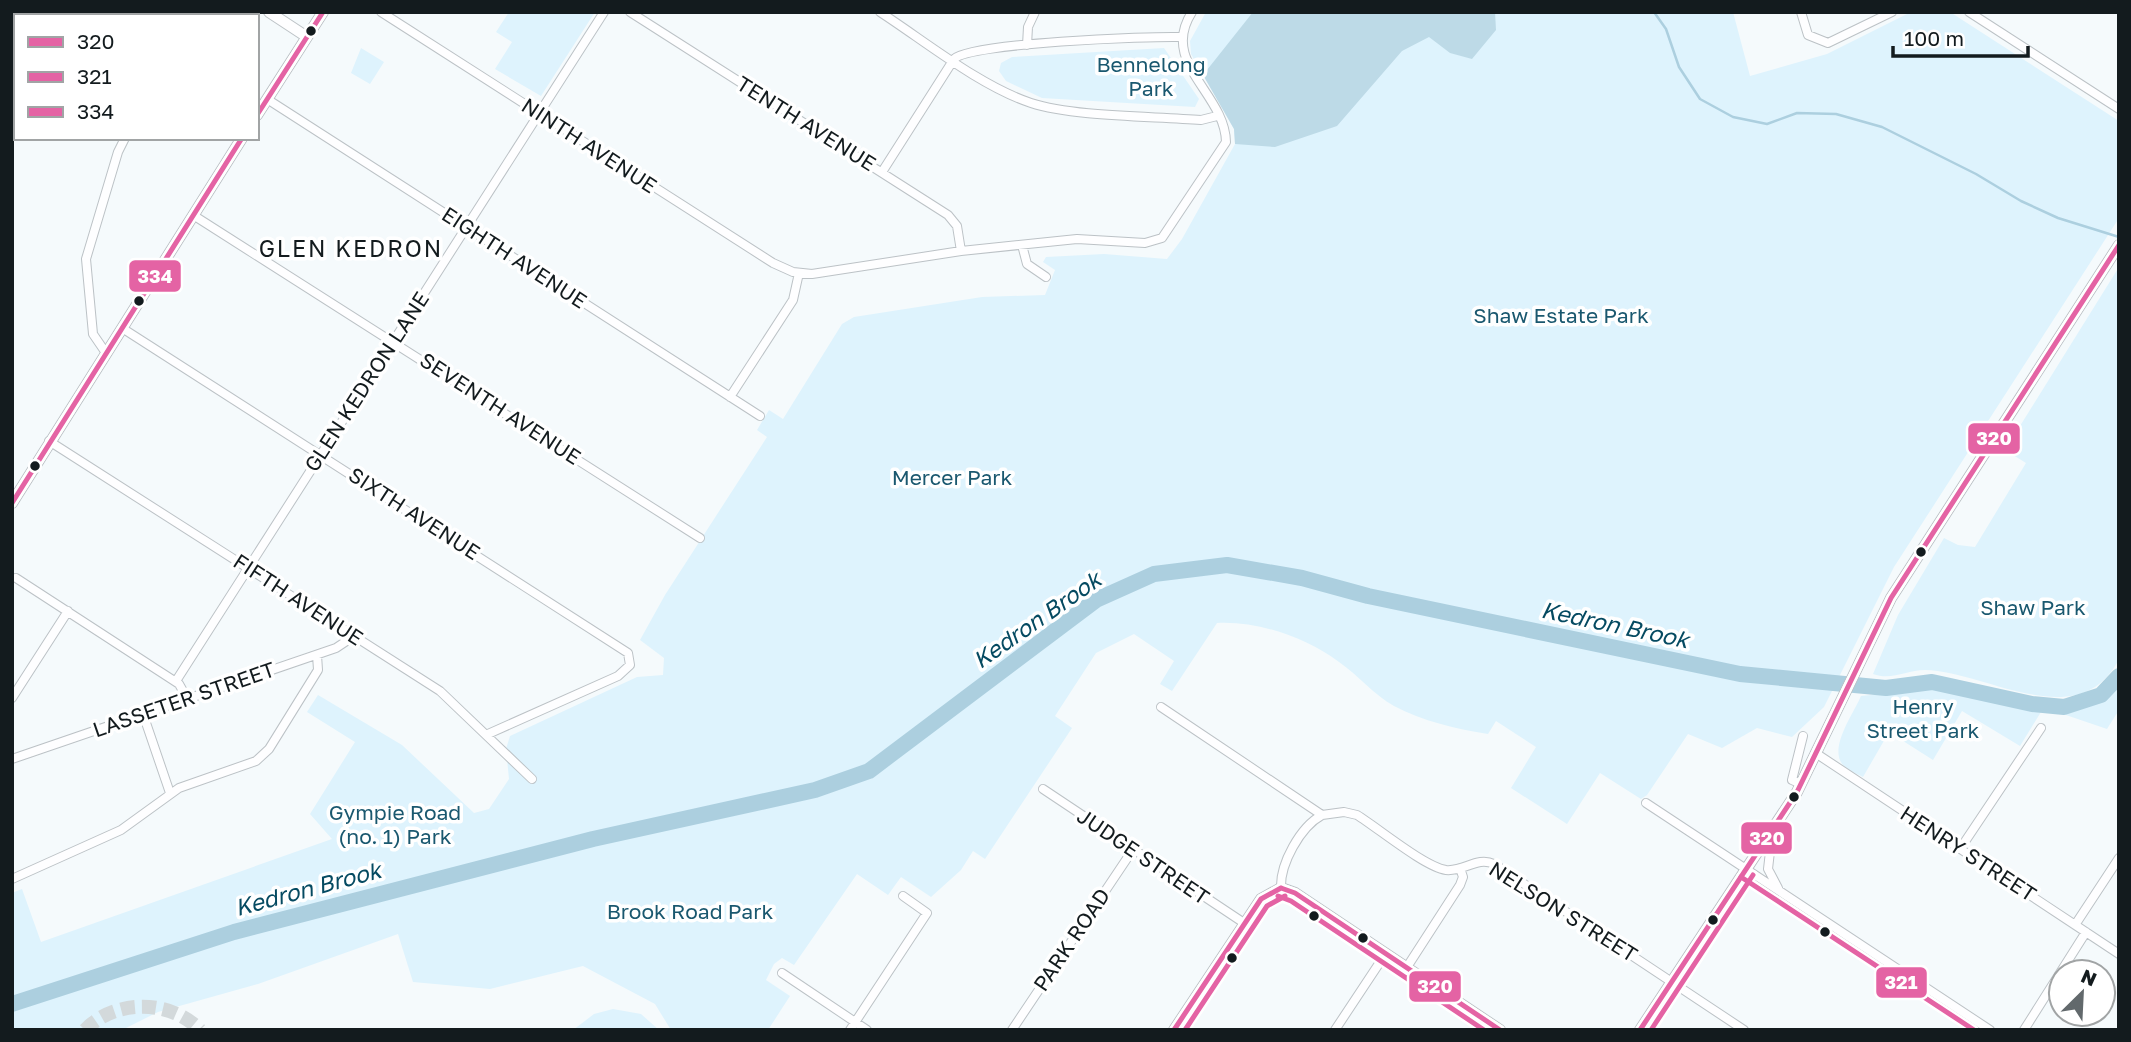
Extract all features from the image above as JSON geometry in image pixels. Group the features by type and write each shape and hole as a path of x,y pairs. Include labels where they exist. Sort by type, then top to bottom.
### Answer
{"street":[{"path":"269,12 307,37"},
{"path":"259,112 323,12"},
{"name":"NINTH AVENUE","path":"381,12 773,263 799,273"},
{"name":"GLEN KEDRON LANE","path":"176,681 604,12"},
{"name":"TENTH AVENUE","path":"629,12 951,217 959,232 961,251"},
{"path":"880,12 993,85 1039,105 1201,120 1217,116"},
{"path":"1027,45 1028,27 1035,12"},
{"path":"730,397 793,300 799,273 961,251 1100,238 1154,242 1171,230 1225,145 1225,132 1182,51 1181,37 1192,12"},
{"path":"1801,12 1806,32 1811,38 1830,43 1892,12"},
{"path":"1969,12 2119,109"},
{"path":"882,172 954,59 961,53 976,49 1027,45 1181,37"},
{"name":"EIGHTH AVENUE","path":"267,99 760,416"},
{"path":"106,353 93,334 86,258 124,140"},
{"path":"12,503 16,490 50,441 241,140"},
{"name":"SEVENTH AVENUE","path":"193,215 394,340 699,538"},
{"path":"1021,245 1027,264 1046,277"},
{"path":"1640,1030 1773,831 1801,784 1902,580 2119,245"},
{"name":"SIXTH AVENUE","path":"122,328 628,653 630,661 627,669 618,676 488,734"},
{"name":"FIFTH AVENUE","path":"50,441 450,698 532,779"},
{"path":"16,578 176,681 188,699"},
{"path":"12,698 68,611"},
{"name":"LASSETER STREET","path":"12,760 317,655 340,646 354,636"},
{"path":"12,879 128,826 170,793 251,763 265,753 318,670 317,655"},
{"path":"1161,708 1322,815 1311,824 1286,860 1282,869 1281,888"},
{"path":"143,714 170,793"},
{"path":"1961,849 2041,728"},
{"path":"1801,784 1792,780 1803,736"},
{"name":"HENRY STREET","path":"1816,754 2119,954"},
{"name":"JUDGE STREET","path":"1043,789 1132,851 1244,923"},
{"path":"1646,803 1990,1030"},
{"name":"NELSON STREET","path":"1322,815 1351,813 1437,868 1460,868 1483,861 1494,864 1744,1030"},
{"path":"1773,831 1768,869 1780,892"},
{"name":"PARK ROAD","path":"1012,1030 1132,851"},
{"path":"2075,925 2119,858"},
{"path":"1406,967 1460,886 1463,877 1460,868"},
{"path":"1174,1030 1244,923 1267,893 1281,888 1295,893 1500,1030"},
{"path":"852,1026 927,913 903,895"},
{"path":"2024,1030 2086,932"},
{"path":"1335,1030 1386,953"},
{"path":"782,974 852,1026 867,1030"}],"green space":[{"path":"509,12 595,12 541,96 495,69 512,42 496,32"},
{"path":"1206,12 1733,12 1750,76 1827,54 1911,12 1950,12 2119,121 2119,218 1894,567 1824,707 1792,737 1757,728 1722,748 1688,734 1647,795 1641,799 1600,773 1567,824 1511,788 1536,747 1496,721 1488,734 1416,716 1394,706 1326,653 1281,632 1249,625 1217,623 1172,691 1160,684 1174,661 1134,634 1096,653 1055,716 1072,728 985,859 973,851 961,870 931,897 901,877 888,895 857,874 794,965 782,958 774,964 766,980 790,996 768,1030 671,1030 655,1004 583,966 490,989 413,982 398,934 258,984 158,1012 122,1030 12,1030 12,893 22,889 41,942 332,839 310,814 355,742 307,712 318,695 402,745 474,813 489,809 509,779 506,749 510,736 637,677 663,675 664,658 640,640 665,595 767,437 757,430 769,410 783,419 842,324 854,317 982,297 1045,295 1055,270 1043,262 1046,257 1104,254 1167,259 1182,239 1235,144 1234,129 1191,54 1190,41"},
{"path":"361,48 384,62 370,84 351,73"},
{"name":"Bennelong Park","path":"1164,48 1199,99 1195,107 1042,98 1006,81 999,71 1001,63 1012,57"},
{"name":"Shaw Park","path":"2119,267 2119,659 2102,682 2080,694 2056,697 2030,694 1949,673 1918,670 1893,676 1873,674 1898,615 1944,538 1958,545 1975,547 2026,463 2005,450"},
{"path":"2119,682 2119,710 2107,729 2063,714 2104,698"},
{"name":"Henry Street Park","path":"1933,689 2041,712 2020,746 1962,711 1933,760 1889,732 1863,777 1843,765 1839,758 1840,740 1861,696"},
{"path":"613,1009 641,1014 659,1030 573,1030 594,1014"}],"shaded area":[{"path":"1253,12 1495,12 1496,30 1472,59 1450,53 1429,37 1402,51 1337,126 1275,147 1235,144 1234,129 1203,75"}],"waterway":[{"path":"1654,12 1666,29 1679,67 1700,99 1733,117 1767,124 1797,113 1836,114 1882,127 1976,174 2021,201 2058,218 2119,237"},
{"name":"Kedron Brook","path":"12,1004 234,932 593,839 815,790 869,771 1096,600 1154,574 1227,565 1302,578 1368,596 1740,674 1886,688 1932,682 2032,704 2064,707 2101,695 2119,676"}],"tunnel":[{"path":"85,1030 111,1013 142,1007 174,1013 200,1030"}],"transit line":[{"name":"334","path":"259,112 323,12"},
{"name":"334","path":"12,503 241,140"},
{"name":"320","path":"1640,1030 1797,792 1891,598 2119,245"},
{"name":"321","path":"1651,1030 1753,875"},
{"name":"321","path":"1741,877 1974,1030"},
{"name":"320","path":"1281,888 1295,893 1500,1030"},
{"name":"320","path":"1174,1030 1261,899 1281,888"},
{"name":"321","path":"1278,896 1291,901 1484,1030"},
{"name":"321","path":"1185,1030 1267,906 1285,896"}],"district":[{"name":"GLEN KEDRON","path":"351,249"}],"park label":[{"name":"Shaw Estate Park","path":"1561,316"},
{"name":"Mercer Park","path":"952,478"},
{"name":"Gympie Road (no. 1) Park","path":"395,825"},
{"name":"Brook Road Park","path":"690,912"}]}
